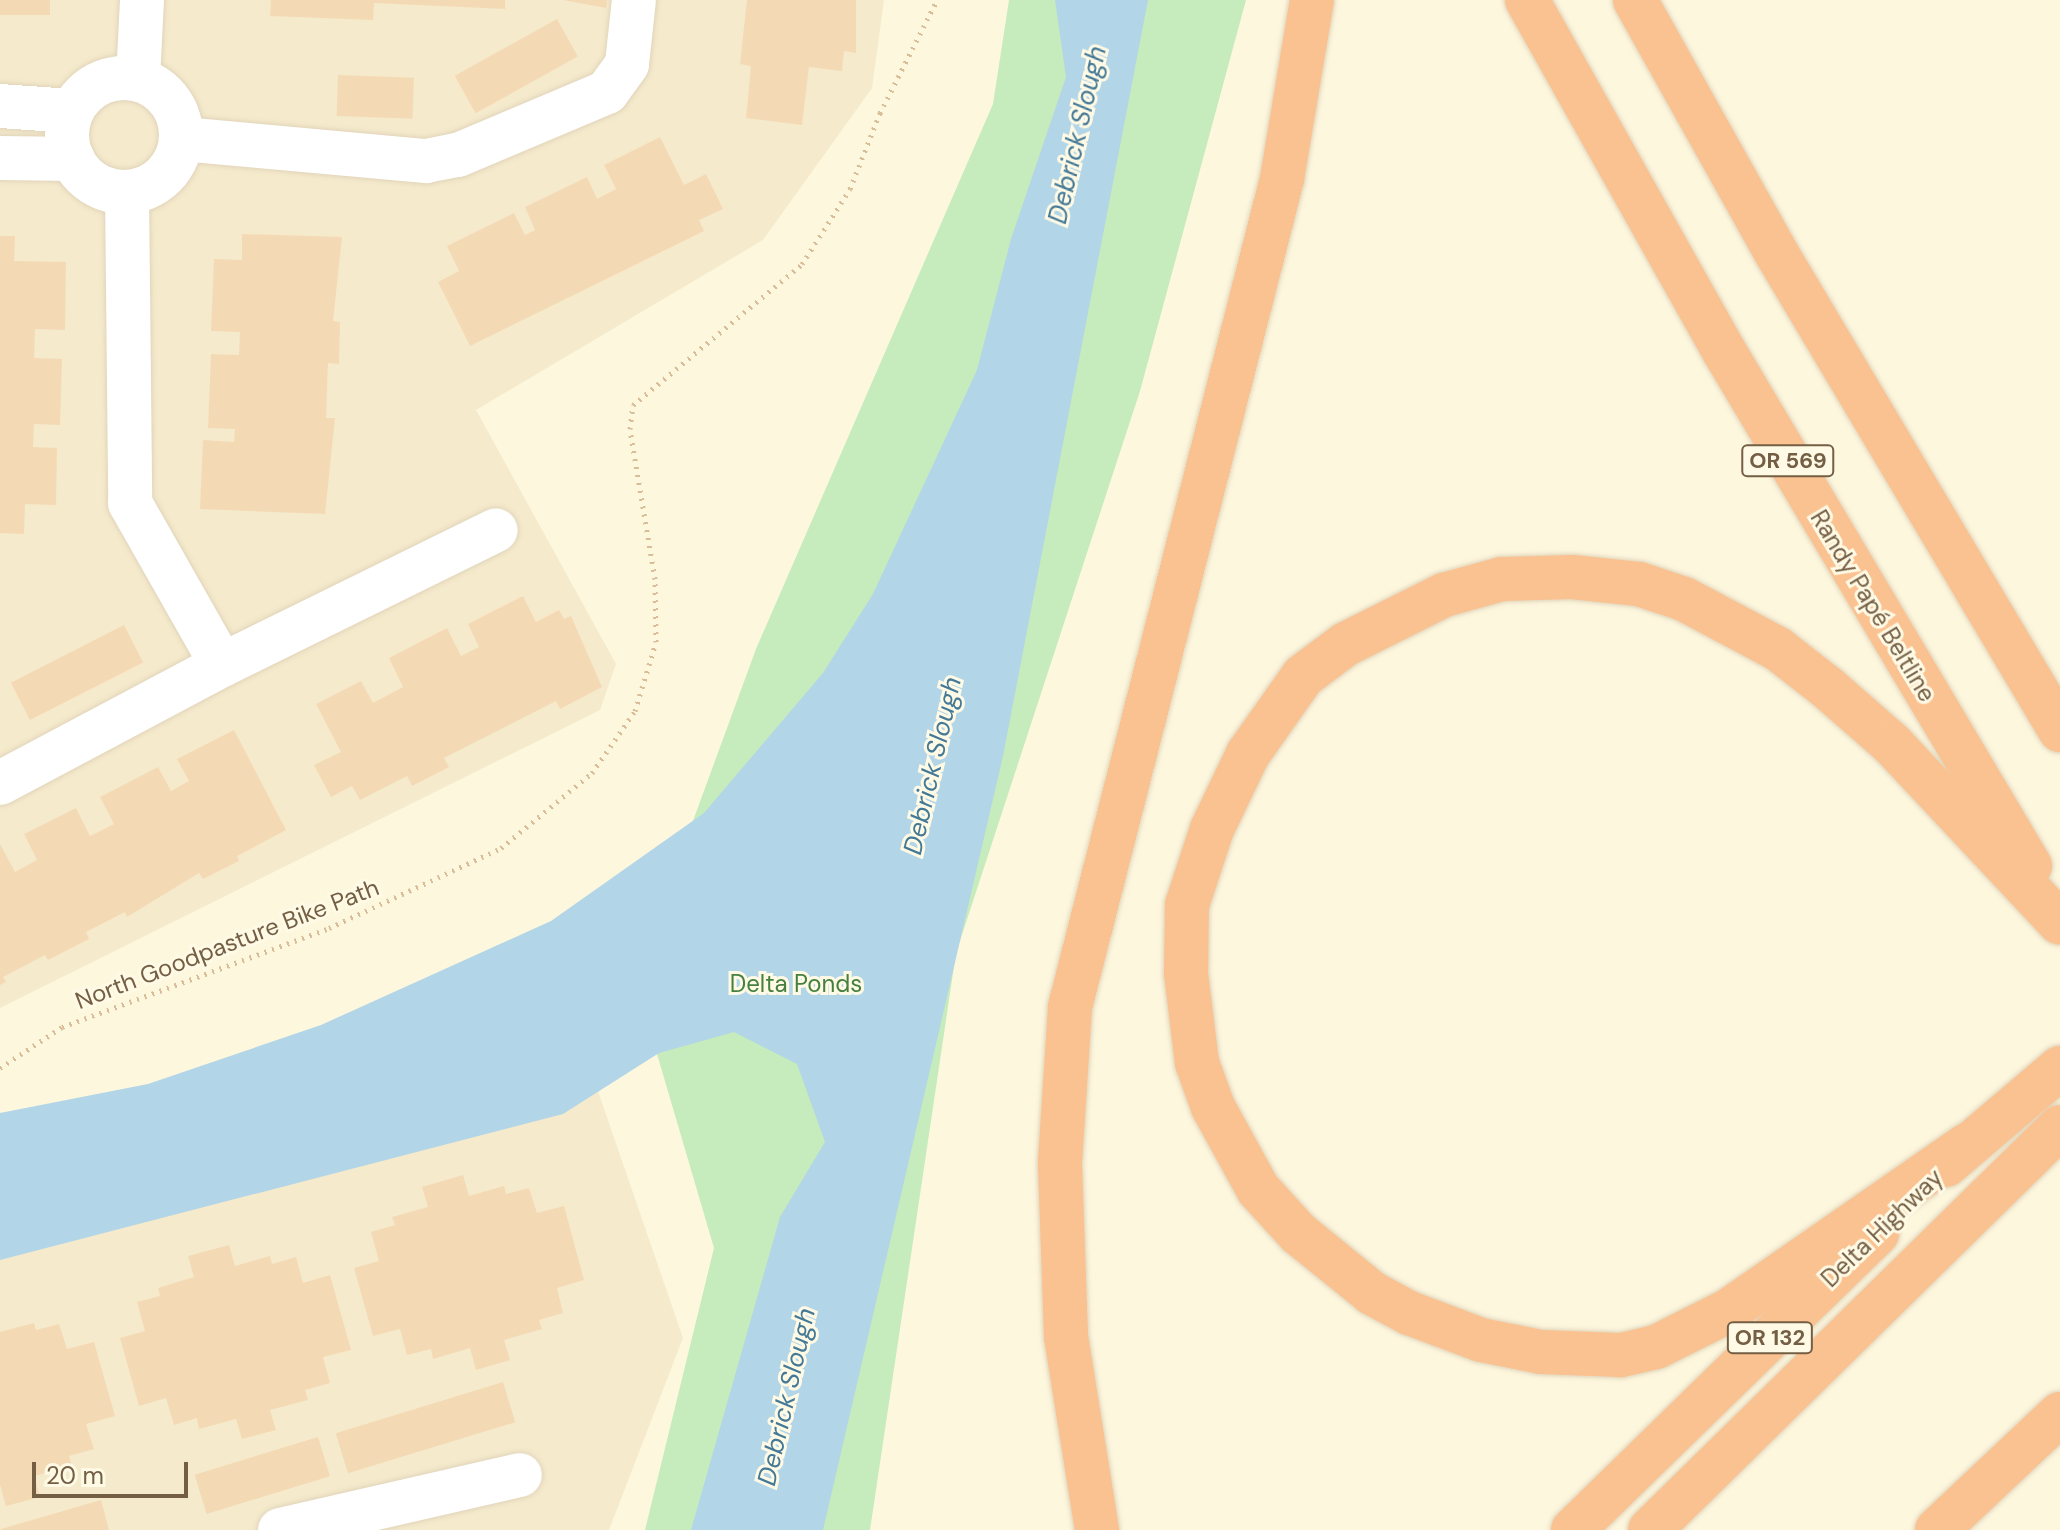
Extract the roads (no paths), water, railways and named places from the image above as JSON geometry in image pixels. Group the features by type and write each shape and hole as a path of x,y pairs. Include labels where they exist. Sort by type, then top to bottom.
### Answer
{"highway":[{"path":"1100,1521 1066,1336 1060,1162 1070,1007 1282,179 1312,0"},
{"name":"Randy Papé Beltline","path":"1527,0 1895,646 2060,915"},
{"path":"1635,0 1774,249 2060,730"},
{"path":"1967,1145 1728,1311 1656,1347 1620,1355 1541,1352 1481,1340 1409,1313 1372,1293 1298,1233 1258,1189 1213,1107 1197,1063 1186,973 1187,905 1212,829 1248,754 1303,676 1346,644 1444,595 1502,579 1612,581 1684,599 1790,659 1892,744 2060,923"},
{"name":"Delta Highway","path":"1573,1530 1967,1145 2060,1068"},
{"name":"OR 132","path":"1650,1530 2060,1127"},
{"path":"1937,1530 2060,1414"}],"lane":[{"path":"138,79 142,0"},
{"path":"182,139 426,161 458,155 607,92 627,64 634,0"},
{"path":"118,77 138,79 171,101 182,139 176,161 164,177 127,192 90,181 73,159 67,127 71,111 98,83 118,77"},
{"path":"0,106 71,111"},
{"path":"0,158 73,159"},
{"path":"127,192 130,503 222,665"},
{"path":"0,783 222,665 496,530"},
{"path":"280,1530 520,1475"}],"water":[{"name":"Debrick Slough","path":"1055,0 1148,0 1003,756 823,1530 691,1530 780,1217 825,1142 797,1064 734,1032 659,1053 563,1114 0,1260 0,1113 148,1084 321,1025 551,921 704,813 823,673 873,594 977,370 1011,239 1066,77"}],"park label":[{"name":"Delta Ponds","path":"796,984"}]}
